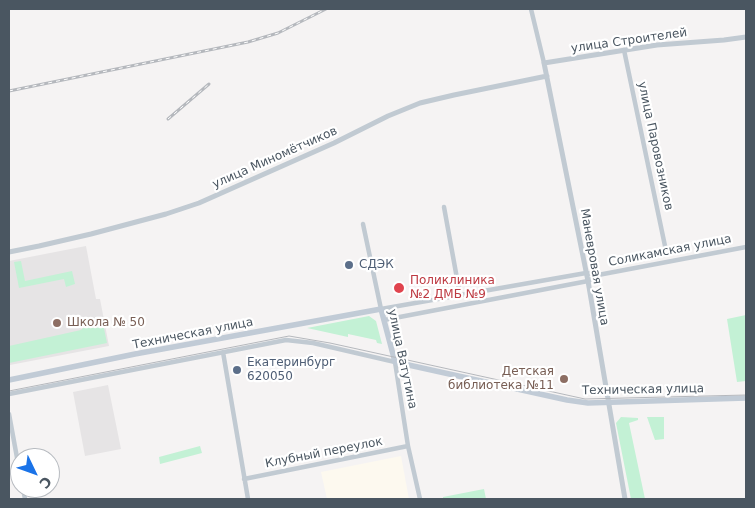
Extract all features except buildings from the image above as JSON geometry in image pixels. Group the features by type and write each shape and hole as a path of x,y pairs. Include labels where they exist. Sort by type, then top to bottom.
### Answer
{"main road":[{"name":"улица Ватутина","path":"381,309 394,362"},
{"name":"Техническая улица","path":"9,380 135,354 381,309"},
{"name":"Техническая улица","path":"394,362 588,403 746,398"}],"street":[{"name":"Маневровая улица","path":"531,9 569,180 625,499"},
{"name":"улица Строителей","path":"544,63 657,45 746,37"},
{"name":"улица Паровозников","path":"624,50 666,246"},
{"name":"улица Миномётчиков","path":"9,252 66,240 191,206 420,104 454,94 546,76"},
{"path":"444,207 460,295"},
{"name":"улица Ватутина","path":"364,224 381,309"},
{"name":"Соликамская улица","path":"381,309 586,273 598,275 746,247"},
{"name":"Соликамская улица","path":"384,320 588,281 598,275"},
{"path":"9,394 286,340 394,362"},
{"path":"223,352 248,499"},
{"name":"улица Ватутина","path":"394,362 408,446 420,499"},
{"path":"9,414 15,448"},
{"name":"Клубный переулок","path":"244,479 408,446"}],"shaded area":[{"name":"Школа № 50","path":"86,246 96,299 100,299 109,346 10,365 9,261"},
{"path":"108,385 121,449 85,456 73,392"},
{"path":"401,456 409,499 327,499 321,472"}],"green space":[{"path":"21,261 25,281 72,271 75,284 66,287 64,279 19,288 14,262"},
{"path":"746,315 746,381 737,382 727,319"},
{"path":"369,316 376,321 382,344 377,343 376,340 348,334 348,337 307,328"},
{"path":"102,319 107,343 9,363 9,346 81,330 86,325"},
{"path":"621,417 638,418 638,420 629,423 645,499 631,499 616,423"},
{"path":"647,417 664,417 664,439 655,440"},
{"path":"200,446 202,453 160,464 159,457"},
{"path":"484,489 486,499 443,499 443,497"}],"tram line":[{"path":"9,391 289,336 330,343 585,399 746,395"}],"railway":[{"path":"9,91 248,42 278,33 326,9"},
{"path":"168,119 209,84"}],"place":[{"name":"СДЭК","path":"349,265"},
{"name":"Поликлиника №2 ДМБ №9","path":"399,288"},
{"name":"Школа № 50","path":"57,323"},
{"name":"Екатеринбург 620050","path":"237,370"},
{"name":"Детская библиотека №11","path":"564,379"}]}
